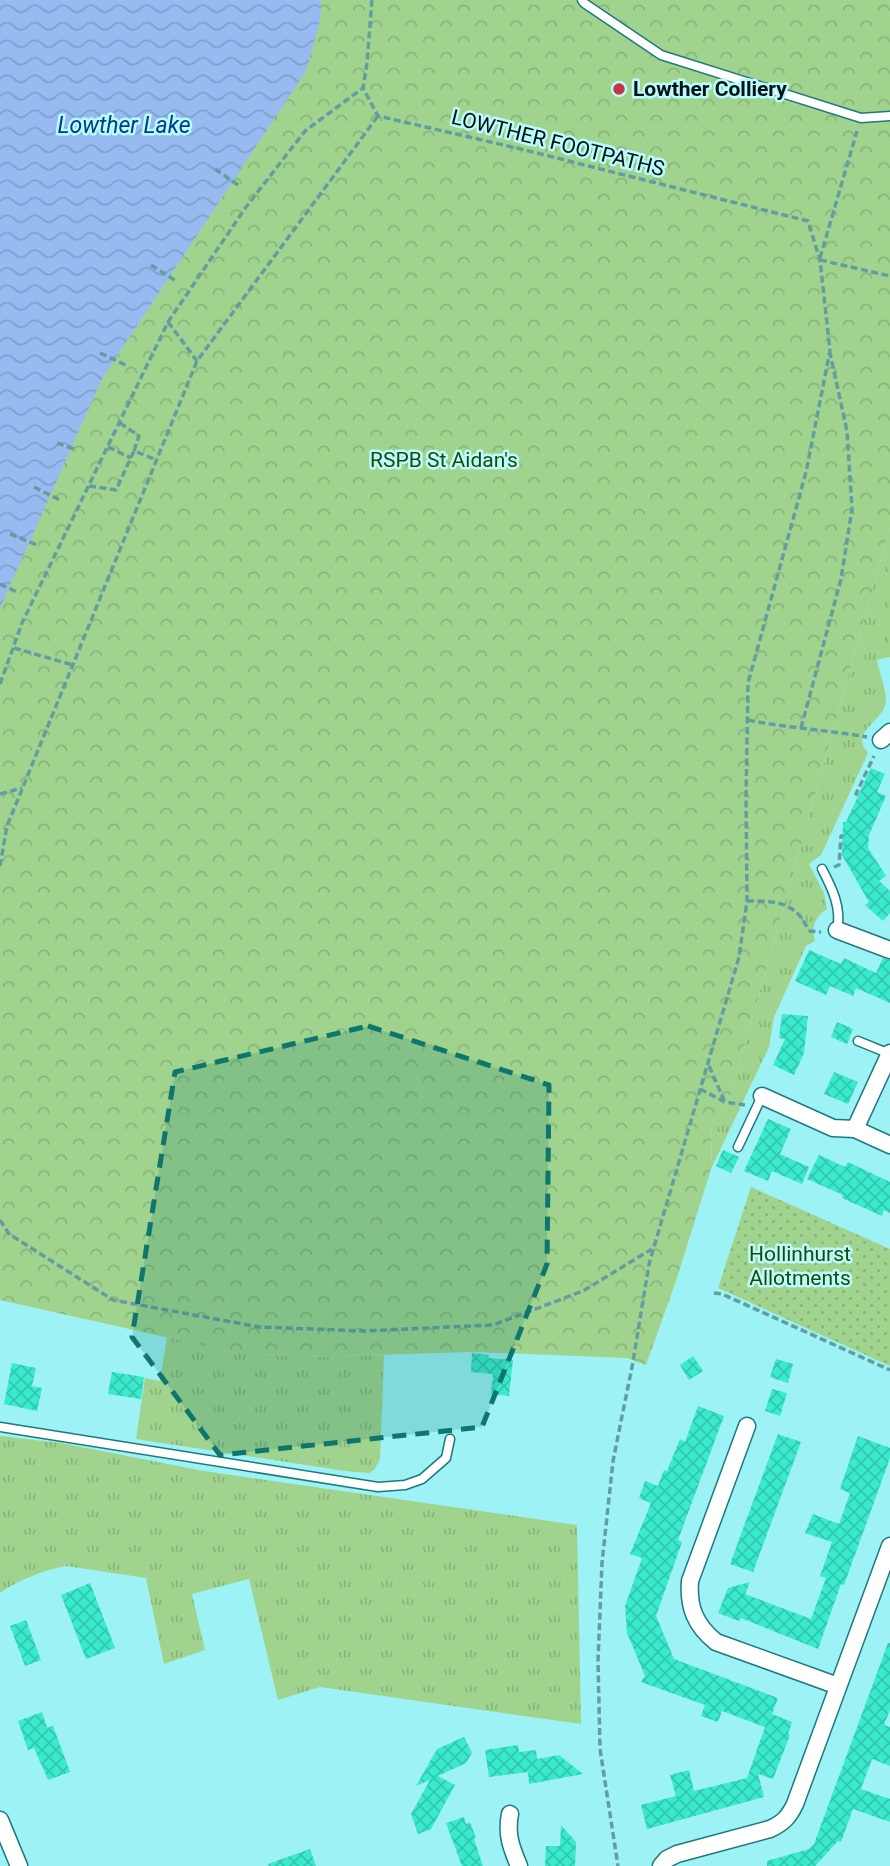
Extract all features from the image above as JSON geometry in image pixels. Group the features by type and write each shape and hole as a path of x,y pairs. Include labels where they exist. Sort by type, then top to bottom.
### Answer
{"street":[{"path":"836,930 890,950"},
{"path":"855,1129 890,1054"},
{"path":"762,1096 833,1128 855,1129 890,1145"},
{"path":"747,1426 690,1581 691,1609 696,1622 716,1642 838,1686"},
{"path":"661,1866 677,1854 771,1829 790,1815 890,1546"},
{"path":"510,1814 508,1839 519,1866"},
{"path":"0,1820 19,1866"}],"lane":[{"path":"582,0 584,4 661,55 861,118 890,116"},
{"path":"823,871 838,909 836,930"},
{"path":"858,1041 890,1054"},
{"path":"738,1147 762,1096"},
{"path":"0,1427 378,1487 405,1485 422,1479 446,1458 450,1439"}],"path":[{"path":"0,866 6,826 197,361 378,117 363,88 372,0"},
{"path":"0,684 22,623 169,322 246,207 305,131 363,88"},
{"name":"LOWTHER FOOTPATHS","path":"378,117 521,149 808,221 820,260"},
{"path":"801,728 841,579 852,509 847,430 830,351 820,260 861,118"},
{"path":"215,169 241,187"},
{"path":"820,260 890,276"},
{"path":"151,265 176,281"},
{"path":"169,322 197,361"},
{"path":"618,1866 600,1749 598,1661 602,1563 613,1461 649,1264 739,957 747,901 748,683 806,472 830,351"},
{"path":"100,352 128,366"},
{"path":"89,486 116,490 139,436 120,423"},
{"path":"57,443 78,450"},
{"path":"108,447 131,457"},
{"path":"134,451 157,460"},
{"path":"34,487 62,501"},
{"path":"10,534 37,545"},
{"path":"0,584 19,593"},
{"path":"13,647 72,665"},
{"path":"748,720 886,736 856,794 858,795"},
{"path":"0,794 22,788"},
{"path":"823,871 839,865 843,836"},
{"path":"747,901 776,902 787,906 796,912 812,932 836,930"},
{"path":"708,1064 725,1102"},
{"path":"700,1089 725,1102 747,1105 762,1096"},
{"path":"0,1220 9,1234 113,1300 259,1327 365,1331 493,1325 583,1291 654,1248"},
{"path":"714,1293 722,1294 890,1370"}],"highlighted area":[{"path":"368,1026 549,1085 547,1264 482,1427 220,1455 132,1337 175,1072"}],"green space":[{"name":"RSPB St Aidan's","path":"0,0 890,0 890,527 730,1098 712,1123 711,1169 646,1365 627,1358 473,1352 300,1357 232,1352 0,1300"},
{"path":"890,527 890,657 877,660 886,696 884,708 862,739 868,753 821,855 809,864 824,893 827,909 815,922 815,941 806,946 774,1017 769,1047 711,1169 712,1123 730,1098"},
{"name":"Hollinhurst Allotments","path":"751,1187 890,1249 890,1366 718,1288"},
{"path":"167,1337 232,1352 300,1357 384,1355 380,1459 374,1470 369,1473 345,1471 136,1439 145,1378 160,1381"},
{"path":"0,1436 61,1443 204,1471 577,1525 581,1724 320,1687 278,1700 249,1579 192,1594 205,1650 164,1664 146,1578 66,1566 32,1576 0,1593"}],"water":[{"name":"Lowther Lake","path":"0,0 321,0 320,21 306,71 103,377 0,608"}],"building":[{"path":"871,768 885,774 877,792 886,796 869,835 868,848 886,876 879,881 890,891 890,913 883,921 865,905 869,902 842,855 843,822 846,822"},
{"path":"809,950 841,964 844,958 876,973 883,958 890,960 890,1003 856,988 853,996 830,986 826,995 795,981"},
{"path":"782,1014 808,1016 804,1053 794,1075 773,1065 785,1039 779,1038"},
{"path":"837,1022 853,1029 847,1044 831,1037"},
{"path":"834,1072 858,1082 848,1104 824,1094"},
{"path":"768,1119 791,1129 780,1154 809,1167 802,1184 772,1171 768,1181 744,1171"},
{"path":"723,1150 739,1157 731,1173 716,1166"},
{"path":"819,1155 845,1167 848,1162 890,1182 890,1213 884,1210 882,1216 807,1179"},
{"path":"472,1353 489,1355 488,1358 513,1360 509,1396 491,1394 493,1374 471,1372"},
{"path":"693,1356 703,1371 689,1380 680,1365"},
{"path":"776,1359 793,1364 788,1383 770,1377"},
{"path":"12,1363 36,1368 32,1386 42,1388 37,1411 4,1404"},
{"path":"112,1372 144,1377 141,1399 108,1394"},
{"path":"772,1389 787,1393 780,1416 765,1411"},
{"path":"698,1406 724,1416 678,1540 682,1542 656,1616 674,1659 778,1698 772,1714 792,1722 788,1734 790,1735 773,1779 758,1774 764,1797 647,1829 641,1805 676,1796 670,1775 689,1770 694,1791 747,1778 765,1727 722,1711 718,1722 701,1716 705,1705 641,1682 645,1676 627,1633 625,1606 642,1558 630,1554 651,1503 639,1498 645,1481 658,1486 680,1439 685,1442"},
{"path":"778,1434 801,1442 753,1572 730,1564"},
{"path":"858,1436 890,1448 890,1458 818,1649 741,1618 739,1621 718,1613 728,1588 750,1582 745,1594 811,1619 826,1578 820,1576 832,1542 805,1533 813,1514 839,1524 850,1493 840,1489"},
{"path":"90,1583 115,1648 86,1659 61,1595"},
{"path":"26,1620 41,1660 25,1666 10,1626"},
{"path":"888,1643 890,1710 884,1725 890,1727 890,1766 872,1759 861,1789 890,1799 890,1822 853,1809 841,1842 838,1841 815,1866 767,1866 767,1861 809,1849 814,1844"},
{"path":"42,1712 47,1728 53,1726 70,1772 48,1780 34,1748 28,1750 18,1721"},
{"path":"464,1737 472,1753 466,1763 438,1776 455,1785 431,1829 418,1834 411,1814 430,1780 416,1786 437,1749"},
{"path":"518,1745 519,1752 536,1750 537,1759 559,1755 583,1774 529,1784 528,1772 489,1777 485,1750"},
{"path":"464,1817 466,1824 470,1822 483,1866 462,1866 446,1823"},
{"path":"561,1825 576,1842 575,1866 545,1866 546,1846 560,1846"},
{"path":"310,1849 316,1866 268,1864"}],"place":[{"name":"Lowther Colliery","path":"619,89"}]}
